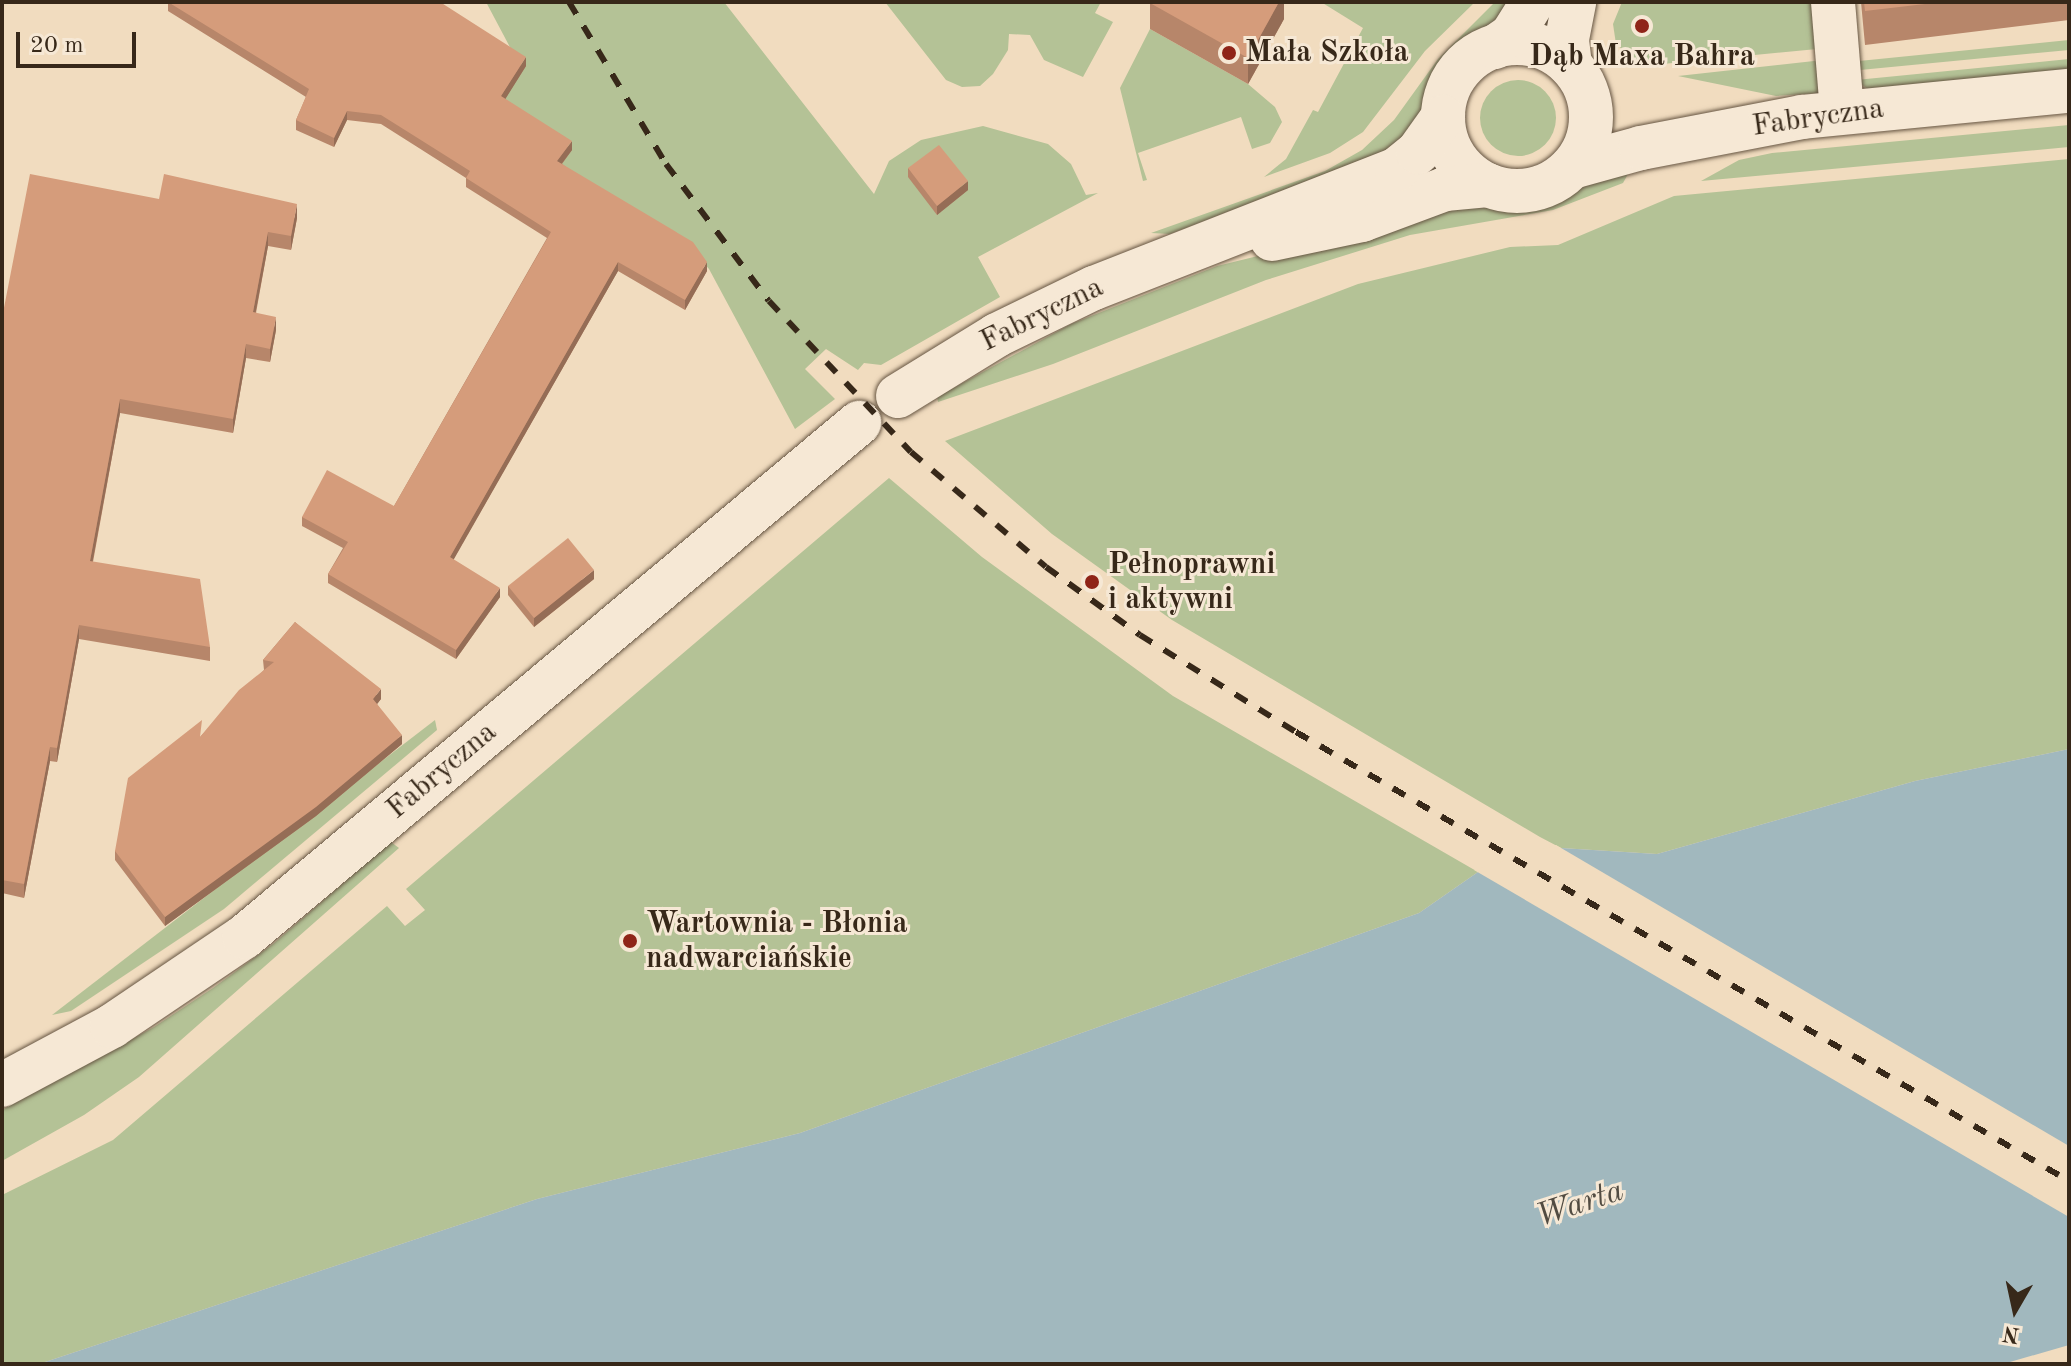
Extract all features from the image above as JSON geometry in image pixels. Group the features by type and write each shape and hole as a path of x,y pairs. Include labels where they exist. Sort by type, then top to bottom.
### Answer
{"street":[{"path":"1533,2 1512,35 1457,73 1443,117 1453,155 1488,185 1509,191 1536,189 1572,167 1588,137 1591,120 1584,86 1570,65 1567,39 1574,2"},
{"path":"1833,2 1842,112"},
{"path":"1495,47 1535,46 1570,65"},
{"name":"Fabryczna","path":"1572,167 1641,148 1842,112 2069,91"},
{"name":"Fabryczna","path":"898,396 1048,309 1397,169 1418,152 1443,117"},
{"name":"Fabryczna","path":"1195,251 1362,220 1445,189 1488,185"},
{"name":"Fabryczna","path":"2,1085 112,1026 244,937 859,423"}],"green space":[{"path":"486,2 724,2 874,194 889,161 921,140 983,126 1048,144 1071,164 1086,195 1098,193 978,257 1000,297 881,365 864,363 858,370 826,349 805,369 835,399 795,429 709,269 693,251 557,170 501,105 513,53"},
{"path":"885,2 1101,2 1095,13 1113,22 1083,77 1044,60 1030,35 1009,34 1008,50 993,74 980,86 962,87 946,80"},
{"path":"1321,2 1475,2 1425,51 1363,132 1330,153 1264,177 1286,159 1313,110 1318,112 1363,28"},
{"path":"1495,2 1518,2 1443,62 1410,141 1170,234 1151,233 1325,171 1362,150 1394,120 1438,59"},
{"path":"1622,2 1816,2 1817,49 1642,66 1616,44 1613,24"},
{"path":"1150,29 1248,84 1275,107 1282,122 1270,143 1252,149 1241,117 1138,153 1147,180 1143,181 1120,88"},
{"path":"2069,40 2069,50 1860,70 1859,61"},
{"path":"1832,59 1821,93 1776,96 1678,76"},
{"path":"2069,59 2069,70 1869,90 1856,80"},
{"path":"1511,80 1525,80 1539,86 1550,97 1556,118 1553,133 1545,145 1525,156 1511,156 1497,150 1486,139 1480,125 1480,111 1486,97 1497,86"},
{"path":"2069,125 2069,147 1701,181 1739,160 1772,153"},
{"path":"2069,159 2069,749 1915,781 1657,854 1561,848 1540,837 1172,620 1052,534 945,441 1358,284 1510,247 1558,245 1674,196"},
{"path":"1632,167 1623,183 1553,210 1410,235 1266,280 1053,364 938,402 937,397 1071,324 1217,266 1479,202 1502,209 1534,209 1579,185"},
{"path":"889,478 982,557 1173,696 1478,872 1419,913 800,1133 537,1199 39,1364 2,1364 2,1195 113,1140 387,906 405,926 425,910 406,889"},
{"path":"435,720 437,730 224,909 71,1011 52,1015"},
{"path":"391,842 399,848 139,1077 84,1115 2,1161 2,1110 154,1027 213,988 273,944"}],"water":[{"name":"Warta","path":"2069,749 2069,1345 2003,1364 39,1364 537,1199 800,1133 1419,913 1478,872 1561,848 1657,854 1915,781"}],"pier":[{"path":"1556,845 2069,1146 2069,1217 1474,870"}],"building":[{"path":"168,2 440,2 526,57 501,96 572,141 557,161 693,242 707,262 685,300 618,262 450,557 500,588 456,650 328,574 348,542 302,517 327,470 394,506 551,232 466,178 470,171 381,115 347,111 334,138 296,120 309,89"},
{"path":"1150,2 1279,2 1248,58"},
{"path":"1864,2 1942,2 1865,11"},
{"path":"939,145 968,181 937,206 908,168"},
{"path":"30,174 159,199 164,174 297,204 291,236 268,232 253,312 276,317 270,349 246,344 233,419 120,399 90,561 200,579 210,647 79,625 57,748 50,747 24,884 2,880 2,318"},
{"path":"568,538 594,570 534,618 508,586"},
{"path":"295,622 381,689 373,699 402,735 316,807 165,917 115,851 128,778 202,720 200,737 239,690 274,662 263,660"}],"railway":[{"path":"569,2 666,164 769,301 911,452 1046,567 1140,635 1296,732 2069,1181"}],"place":[{"name":"Dąb Maxa Bahra","path":"1642,26"},
{"name":"Mała Szkoła","path":"1229,53"},
{"name":"Pełnoprawni i aktywni","path":"1092,582"},
{"name":"Wartownia - Błonia nadwarciańskie","path":"630,941"}]}
